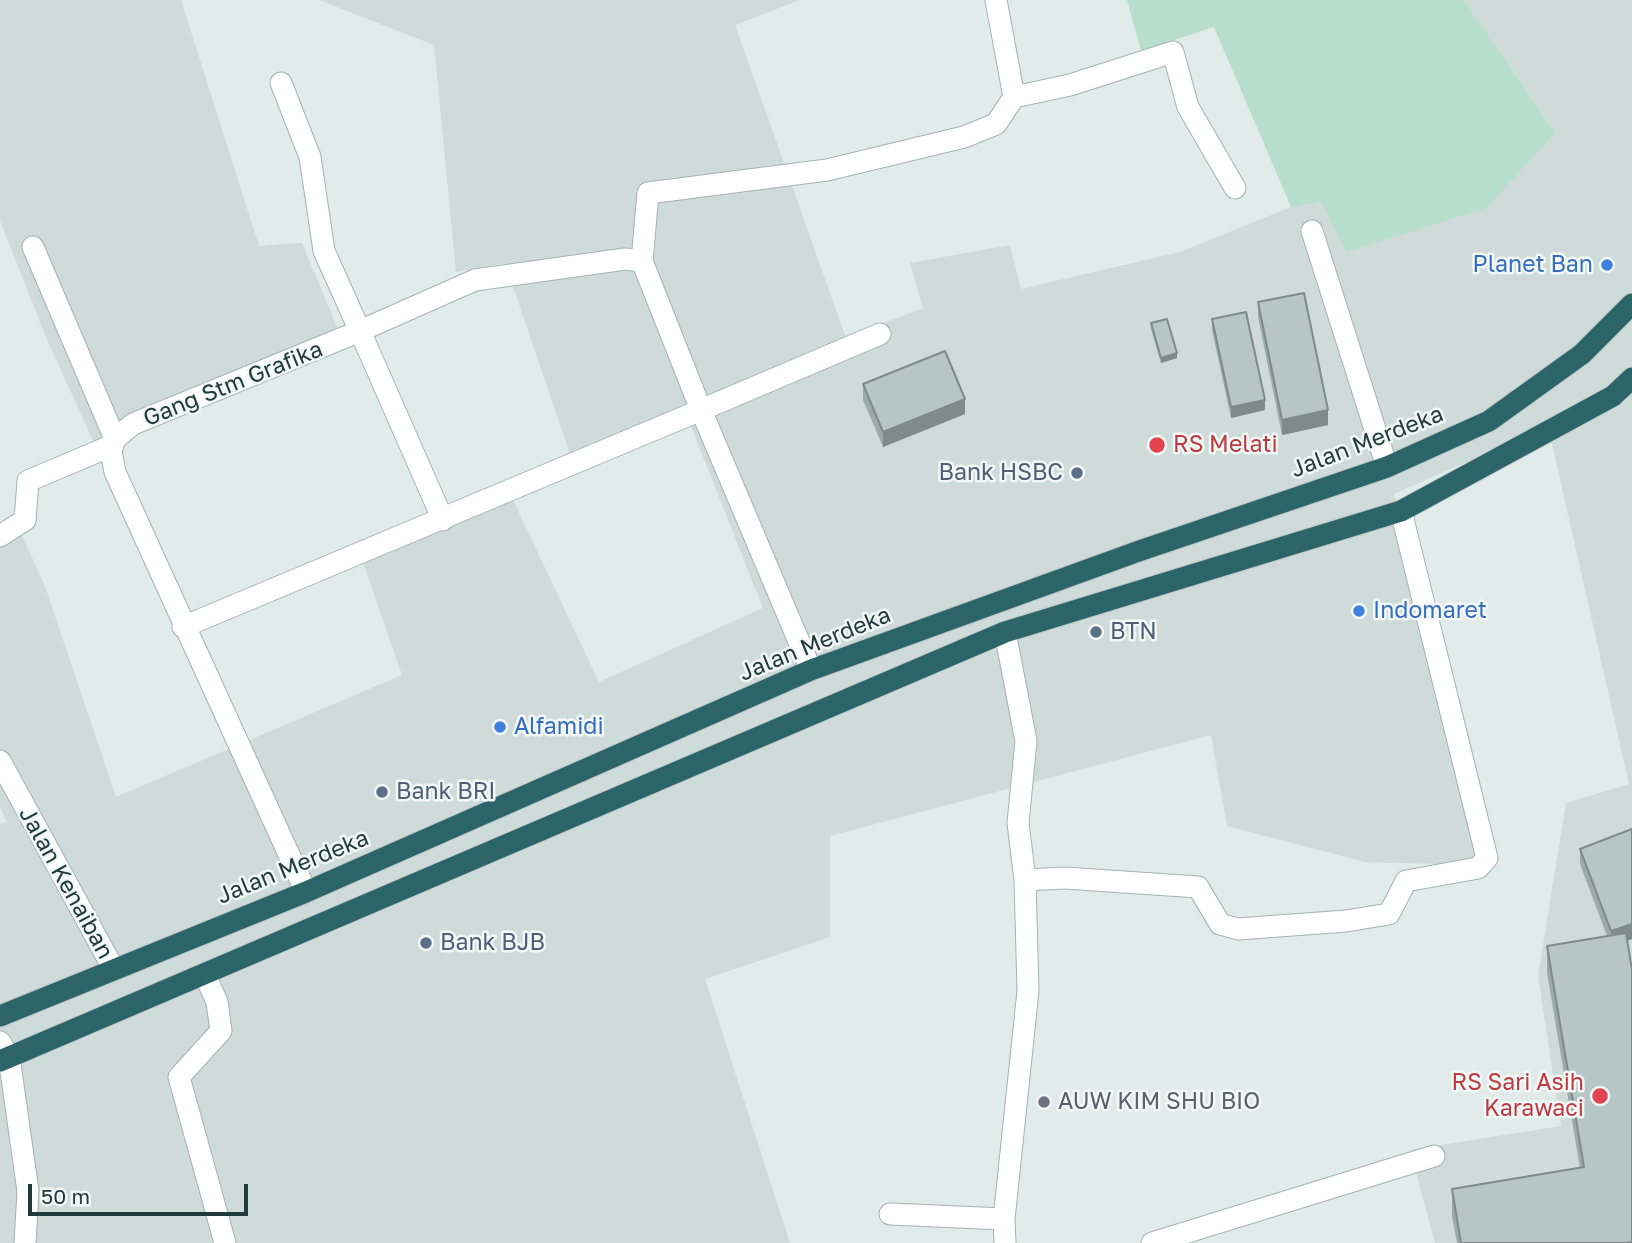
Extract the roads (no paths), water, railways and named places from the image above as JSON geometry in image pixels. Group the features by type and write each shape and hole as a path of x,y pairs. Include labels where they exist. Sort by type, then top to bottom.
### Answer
{"highway":[{"name":"Jalan Merdeka","path":"0,1016 306,892 811,670 1139,551 1387,467 1489,421 1582,354 1632,304"},
{"path":"3,1053 205,975 1005,632 1401,511 1622,398 1632,378"},
{"path":"1139,551 1150,587"},
{"path":"540,791 556,825"}],"street":[{"path":"811,670 701,410 642,261 648,194 827,170 964,137 996,124 1014,97 996,0"},
{"path":"1014,97 1070,85 1174,52 1188,107 1235,188"},
{"path":"281,83 310,158 324,251 443,520"},
{"path":"1312,231 1387,467"},
{"path":"33,247 113,442 114,472 306,892"},
{"name":"Gang Stm Grafika","path":"0,536 25,520 28,481 113,442 134,424 360,331 475,280 625,259 642,261"},
{"path":"183,627 443,520 880,334"},
{"path":"1025,880 1065,878 1198,887 1220,924 1238,929 1346,921 1389,914 1406,881 1478,868 1487,858 1401,511"},
{"path":"1005,632 1026,741 1018,822 1025,880 1028,991 1004,1219 1005,1243"},
{"name":"Jalan Kenaiban","path":"0,761 113,968"},
{"path":"205,975 217,1002 221,1031 179,1077 225,1243"},
{"path":"3,1053 28,1191 25,1243"},
{"path":"1152,1243 1434,1156"},
{"path":"890,1214 1004,1219"}],"place":[{"name":"Planet Ban","path":"1607,265"},
{"name":"RS Melati","path":"1157,445"},
{"name":"Bank HSBC","path":"1077,473"},
{"name":"Indomaret","path":"1359,611"},
{"name":"BTN","path":"1096,632"},
{"name":"Alfamidi","path":"500,727"},
{"name":"Bank BRI","path":"382,792"},
{"name":"Bank BJB","path":"426,943"},
{"name":"RS Sari Asih Karawaci","path":"1600,1096"},
{"name":"AUW KIM SHU BIO","path":"1044,1102"}]}
